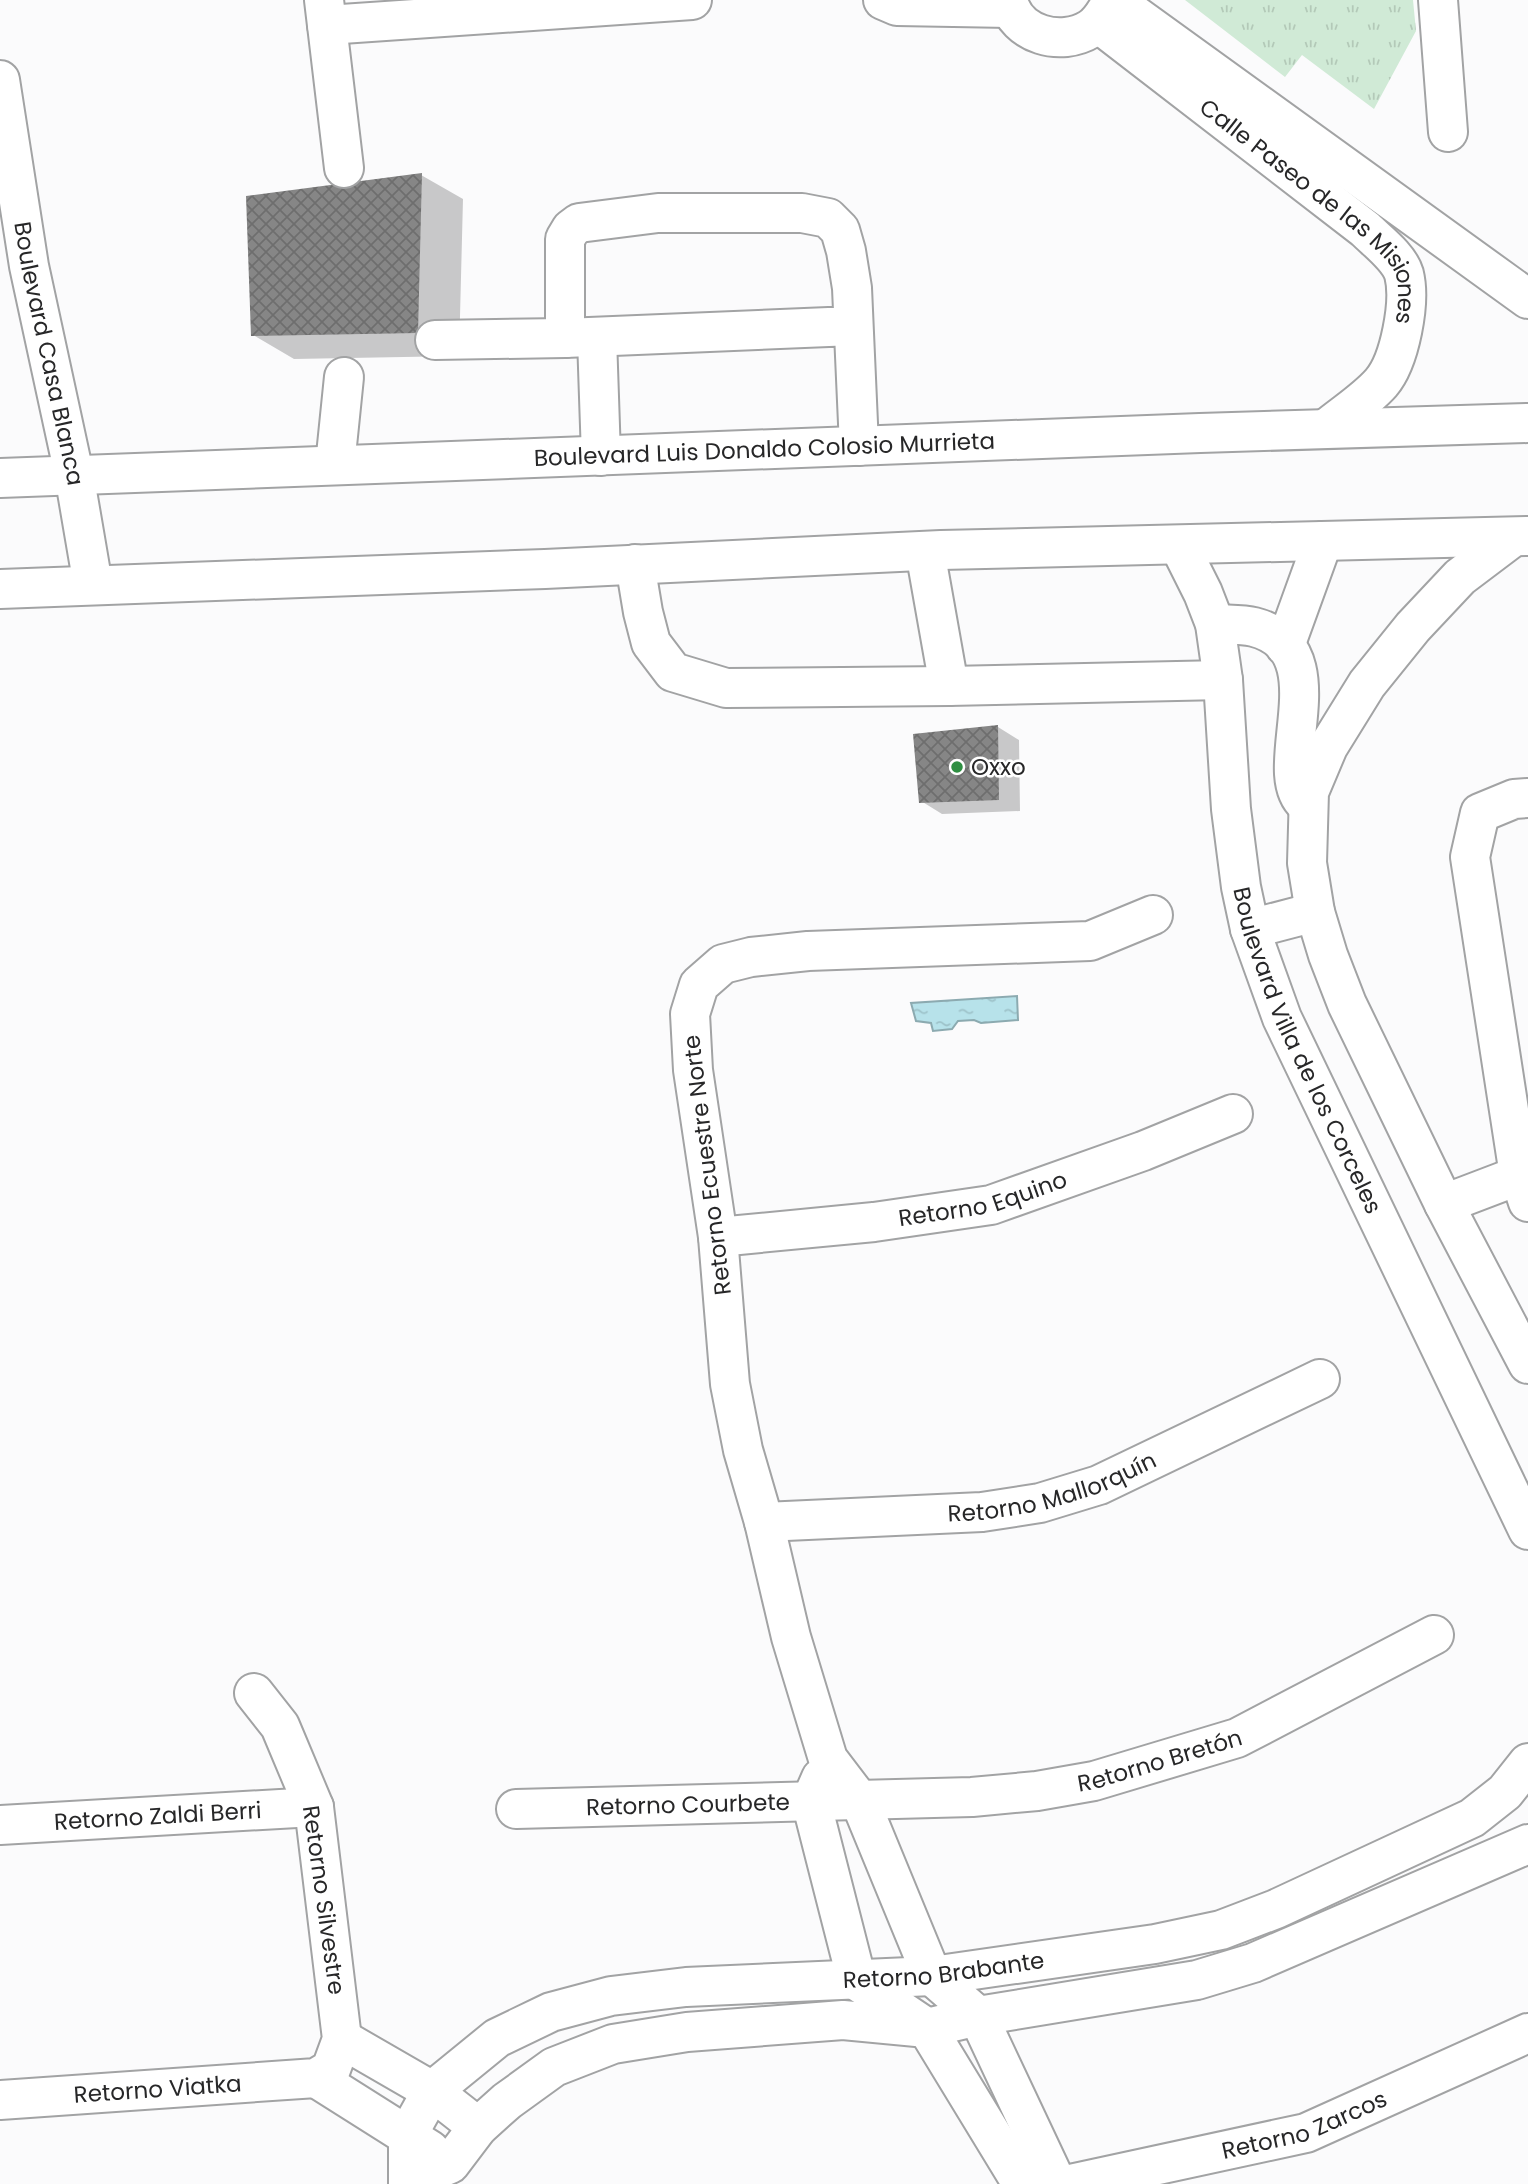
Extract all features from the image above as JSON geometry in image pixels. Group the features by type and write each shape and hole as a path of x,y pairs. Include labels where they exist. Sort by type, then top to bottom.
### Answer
{"street":[{"path":"344,168 325,12 692,0"},
{"path":"883,0 897,6 1009,4 1021,23 1034,32 1052,38 1070,37 1088,31 1108,8"},
{"path":"1437,0 1448,132"},
{"name":"Calle Paseo de las Misiones","path":"1108,8 1528,299"},
{"name":"Calle Paseo de las Misiones","path":"1108,8 1365,229 1395,259 1404,273 1406,306 1400,345 1382,382 1327,428"},
{"name":"Boulevard Casa Blanca","path":"0,80 29,266 74,474 93,585"},
{"path":"601,456 565,239 579,223 658,213 802,213 828,218 840,230 852,288 859,446"},
{"path":"435,340 581,338 853,326"},
{"path":"335,465 344,377"},
{"name":"Boulevard Luis Donaldo Colosio Murrieta","path":"0,478 1327,428 1528,423"},
{"path":"0,589 925,551 1520,537"},
{"path":"1520,537 1460,576 1413,627 1367,684 1328,747 1309,792 1307,863 1315,912 1347,1004 1444,1204 1528,1364"},
{"path":"1285,646 1323,541"},
{"name":"Boulevard Villa de los Corceles","path":"1179,545 1215,624 1223,680 1231,809 1241,887 1250,929 1283,1018 1528,1530"},
{"path":"925,551 948,686"},
{"path":"635,564 651,643 673,671 726,688 1223,680"},
{"path":"1215,624 1254,627 1285,646 1294,661 1301,702 1295,747 1296,792 1308,806"},
{"path":"1444,1204 1525,1183 1470,857 1480,813 1514,799 1528,798"},
{"path":"1250,929 1315,912"},
{"name":"Retorno Ecuestre Norte","path":"932,1976 860,1801 828,1759 791,1637 764,1522 743,1450 730,1384 718,1237 693,1070 690,1014 699,985 723,964 751,957 808,951 1090,941 1153,915"},
{"name":"Retorno Equino","path":"718,1237 874,1222 991,1205 1143,1151 1233,1114"},
{"name":"Retorno Mallorquín","path":"764,1522 982,1512 1040,1503 1099,1485 1320,1378"},
{"name":"Retorno Bretón","path":"860,1801 972,1797 1037,1791 1094,1781 1237,1738 1434,1635"},
{"name":"Retorno Silvestre","path":"254,1693 280,1726 314,1807 342,2039"},
{"path":"828,1759 811,1801 857,1981 927,2028 1022,2184"},
{"name":"Retorno Brabante","path":"1528,1763 1505,1792 1472,1818 1276,1909 1221,1930 1155,1944 932,1976 686,1987 611,1996 551,2012 497,2038 432,2091 408,2134 409,2182 450,2164 478,2127 554,2067 614,2045 687,2032 843,2020 927,2028 978,2015 1197,1980 1253,1963 1528,1844"},
{"name":"Retorno Courbete","path":"516,1810 860,1801"},
{"name":"Retorno Zaldi Berri","path":"0,1825 314,1807"},
{"path":"932,1976 978,2015 1057,2184"},
{"name":"Retorno Zarcos","path":"1070,2184 1306,2133 1528,2033"},
{"path":"450,2164 408,2134 316,2078 331,2069 342,2039 432,2091 478,2127"},
{"name":"Retorno Viatka","path":"0,2099 316,2078"}],"green space":[{"path":"1185,0 1413,0 1416,31 1374,109 1302,55 1285,77"}],"water":[{"path":"1017,996 1018,1020 981,1023 974,1020 958,1021 952,1029 933,1031 931,1023 916,1021 911,1003"}],"building":[{"path":"422,173 418,333 251,336 246,196"},
{"name":"Oxxo","path":"998,725 999,800 919,803 913,734"}],"place":[{"name":"Oxxo","path":"957,767"}]}
